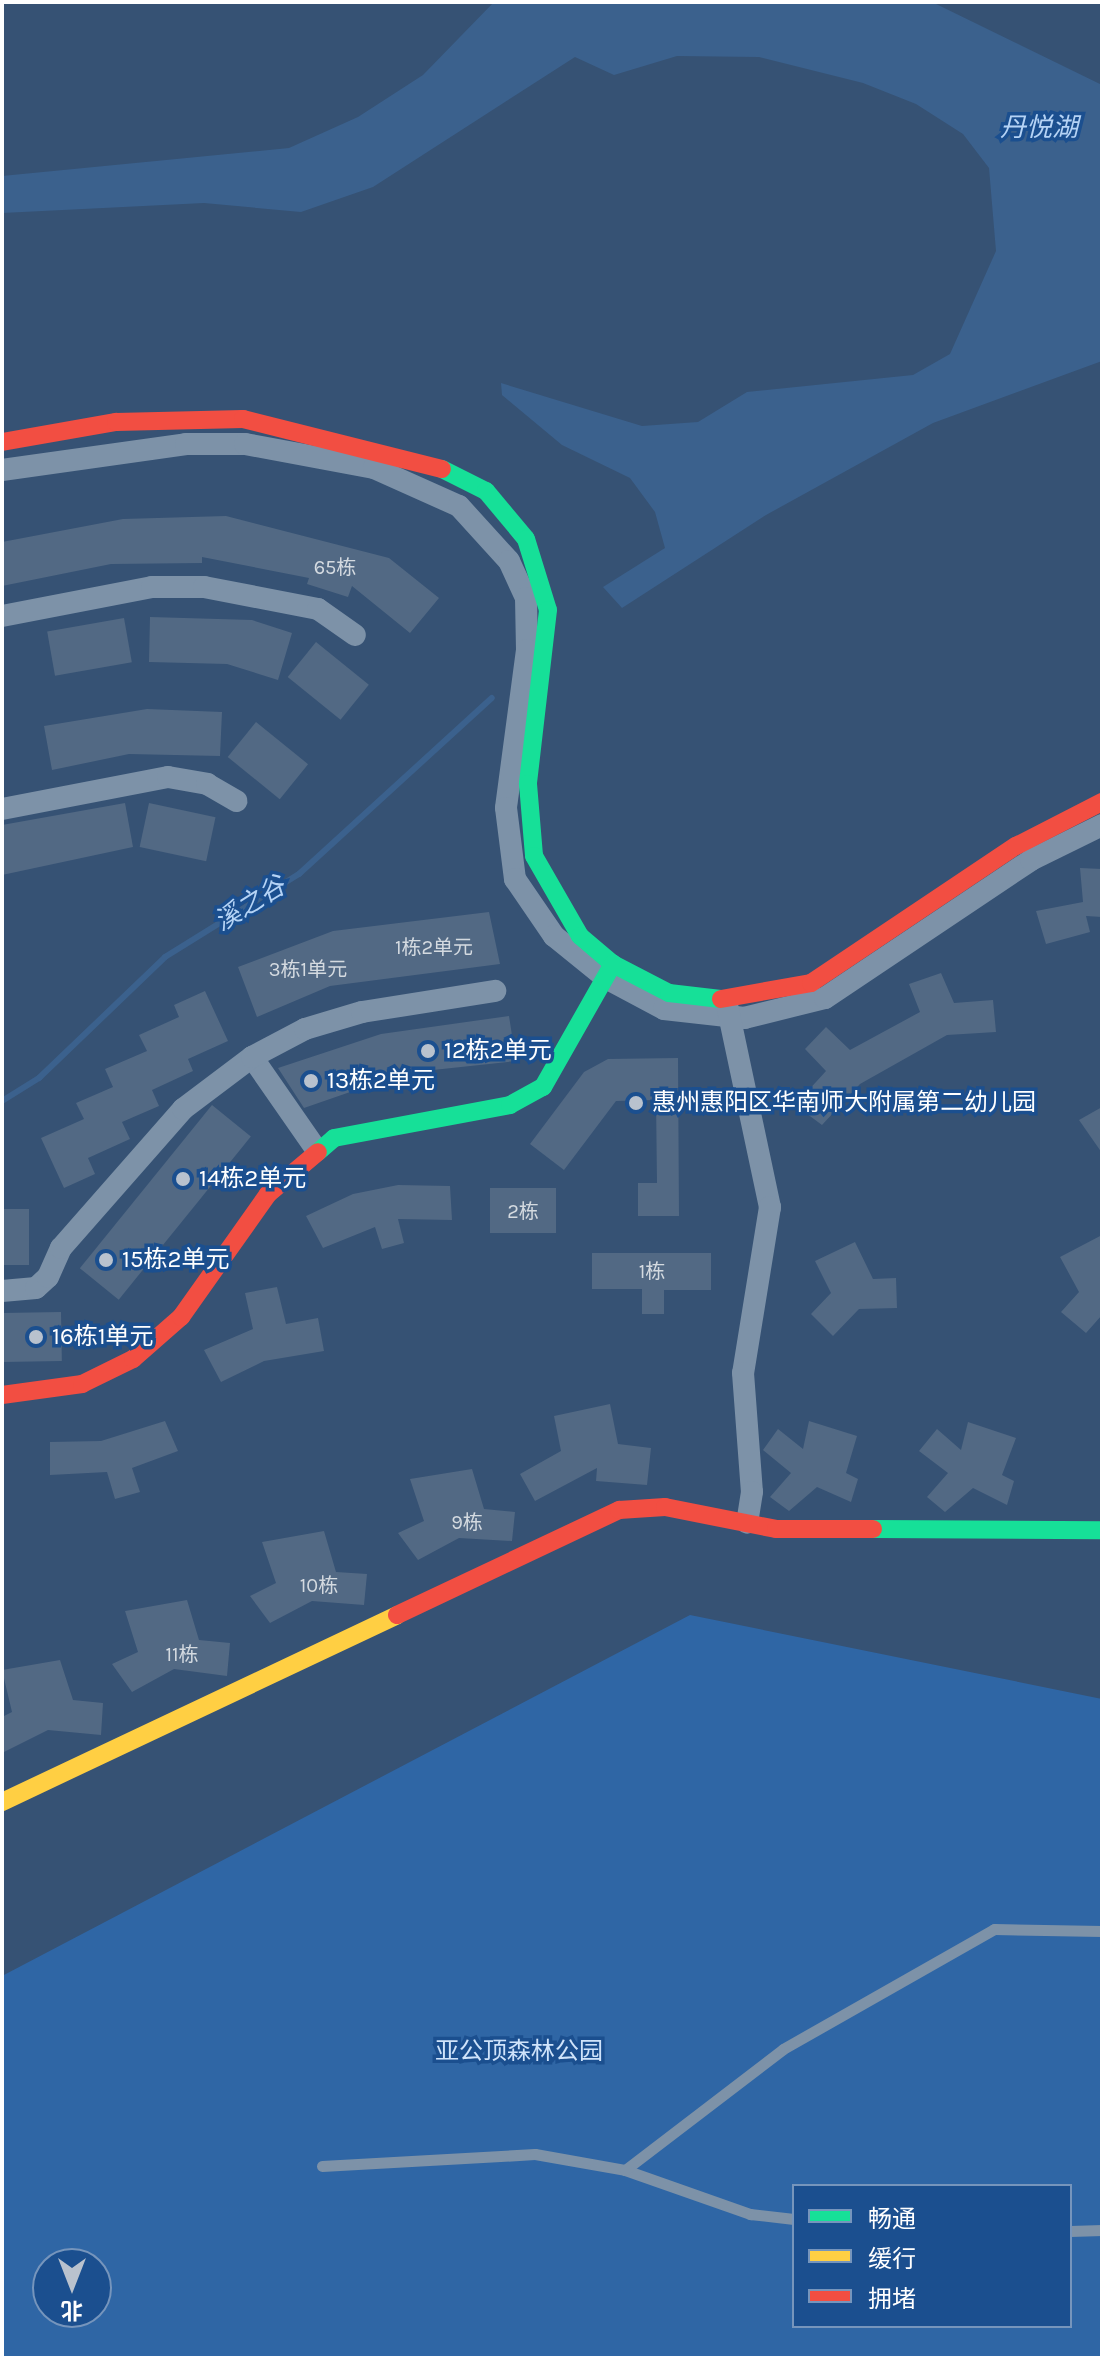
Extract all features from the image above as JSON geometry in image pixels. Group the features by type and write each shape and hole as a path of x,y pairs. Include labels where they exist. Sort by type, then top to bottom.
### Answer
{"street":[{"path":"2,442 116,422 243,419 419,458 486,491 526,539 548,610 528,784 534,856 560,911 609,971"},
{"path":"2,470 172,446 245,444 374,468 459,506 509,561 526,598 527,650 506,808 515,879 554,936 664,1009 791,1011 825,998 1031,860 1102,825"},
{"path":"2,616 152,587 204,587 318,609 355,635"},
{"path":"2,809 168,777 207,784 236,801"},
{"path":"727,1008 811,983 1016,846 1102,802"},
{"path":"2,1395 72,1387 133,1359 181,1317 268,1194 316,1149 366,1127 510,1105 543,1087 609,971"},
{"path":"2,1291 36,1288 48,1277 61,1248 183,1109 252,1057 362,1012 495,991"},
{"path":"727,1008 770,1207 743,1373 752,1492 747,1523"},
{"path":"252,1057 316,1149"},
{"path":"2,1802 619,1510 665,1507 747,1523 1102,1530"}],"lane":[{"path":"625,2170 783,2049 994,1929 1102,1931"},
{"path":"322,2166 535,2154 625,2170 750,2214 792,2219"},
{"path":"1072,2231 1102,2230"}],"green space":[{"name":"亚公顶森林公园","path":"690,1615 1102,1699 1102,2358 2,2358 2,1976"}],"water":[{"name":"丹悦湖","path":"494,2 932,2 1102,85 1102,361 933,423 766,515 622,608 603,587 665,548 655,512 630,478 562,445 502,395 501,383 642,426 698,422 747,392 913,375 950,354 996,251 989,168 963,134 916,104 863,83 759,57 677,56 614,75 575,57 373,187 301,212 204,203 2,213 2,176 289,148 358,117 423,75"}],"building":[{"path":"226,516 389,558 439,598 410,633 352,586 348,597 307,584 309,578 202,557 202,563 111,564 2,586 2,542 123,519"},
{"path":"150,617 252,620 292,633 278,680 227,664 149,662"},
{"path":"124,618 132,662 55,676 47,632"},
{"path":"316,642 369,685 341,720 288,677"},
{"path":"147,709 222,712 220,756 129,754 52,770 44,726"},
{"path":"256,722 308,764 280,799 228,757"},
{"path":"125,803 133,847 2,875 2,825"},
{"path":"149,803 216,817 206,861 140,847"},
{"path":"1080,868 1102,869 1102,917 1086,916 1090,932 1046,944 1036,911 1083,902"},
{"path":"489,912 500,964 330,986 257,1017 238,967 333,931"},
{"path":"941,973 954,1003 993,1000 996,1032 947,1035 860,1084 822,1125 795,1105 826,1071 805,1049 826,1027 850,1050 920,1012 909,984"},
{"path":"205,991 228,1041 188,1059 193,1071 152,1090 159,1106 122,1122 130,1139 88,1158 95,1174 64,1188 41,1138 84,1119 76,1103 113,1087 105,1069 147,1051 139,1035 179,1017 174,1005"},
{"path":"509,1016 516,1061 405,1073 304,1108 278,1068 381,1034"},
{"path":"678,1058 679,1216 638,1216 638,1183 657,1183 656,1100 616,1101 564,1170 530,1144 584,1072 608,1059"},
{"path":"212,1105 251,1136 119,1300 80,1268"},
{"path":"1102,1107 1102,1153 1079,1120"},
{"path":"398,1185 450,1186 452,1220 398,1219 404,1243 382,1249 375,1227 323,1248 306,1216 353,1194"},
{"path":"490,1188 556,1188 556,1233 490,1233"},
{"path":"2,1209 29,1209 29,1265 2,1265"},
{"path":"1102,1235 1102,1315 1086,1333 1061,1312 1079,1292 1060,1257"},
{"path":"855,1242 873,1279 896,1278 897,1308 859,1309 833,1336 811,1314 831,1293 815,1261"},
{"path":"592,1253 711,1253 711,1290 664,1290 664,1314 642,1314 642,1289 592,1289"},
{"path":"277,1287 286,1324 318,1318 324,1351 264,1361 221,1382 204,1350 253,1329 245,1293"},
{"name":"16栋1单元","path":"61,1312 62,1361 3,1362 2,1313"},
{"path":"610,1404 618,1444 651,1448 647,1485 596,1481 597,1468 535,1501 520,1474 561,1451 554,1416"},
{"path":"165,1421 178,1451 132,1468 140,1492 115,1499 107,1472 50,1475 50,1442 101,1441"},
{"path":"809,1421 857,1436 846,1473 858,1479 851,1502 817,1487 789,1511 770,1497 791,1473 763,1450 778,1429 803,1449"},
{"path":"968,1422 1016,1438 1002,1475 1014,1481 1007,1505 973,1488 945,1512 927,1497 948,1473 919,1451 937,1429 961,1450"},
{"path":"472,1469 484,1509 515,1512 512,1541 459,1538 418,1560 398,1533 424,1521 410,1479"},
{"path":"324,1531 336,1572 367,1574 364,1605 312,1601 270,1623 250,1596 276,1583 262,1542"},
{"path":"187,1600 199,1640 230,1643 227,1676 174,1669 132,1692 112,1664 138,1652 125,1611"},
{"path":"60,1660 73,1700 103,1703 101,1735 48,1730 2,1753 2,1717 12,1712 2,1670"}],"waterway":[{"name":"溪之谷","path":"2,1101 39,1078 165,957 299,874 492,698"}],"traffic: fast":[{"path":"442,469 486,491 526,539 548,610 528,784 534,856 580,936 613,964 669,993 721,999"},
{"path":"318,1152 334,1138 510,1105 543,1087 613,964"},
{"path":"873,1529 1102,1530"}],"traffic: slow":[{"path":"2,1802 397,1615"}],"traffic: jam":[{"path":"2,442 116,422 243,419 442,469"},
{"path":"721,999 811,983 1016,846 1102,802"},
{"path":"2,1395 82,1384 133,1359 181,1317 268,1194 318,1152"},
{"path":"397,1615 619,1510 665,1507 776,1529 873,1529"}],"place":[{"name":"12栋2单元","path":"428,1051"},
{"name":"13栋2单元","path":"311,1081"},
{"name":"惠州惠阳区华南师大附属第二幼儿园","path":"636,1103"},
{"name":"14栋2单元","path":"183,1179"},
{"name":"15栋2单元","path":"106,1260"},
{"name":"16栋1单元","path":"36,1337"}]}
